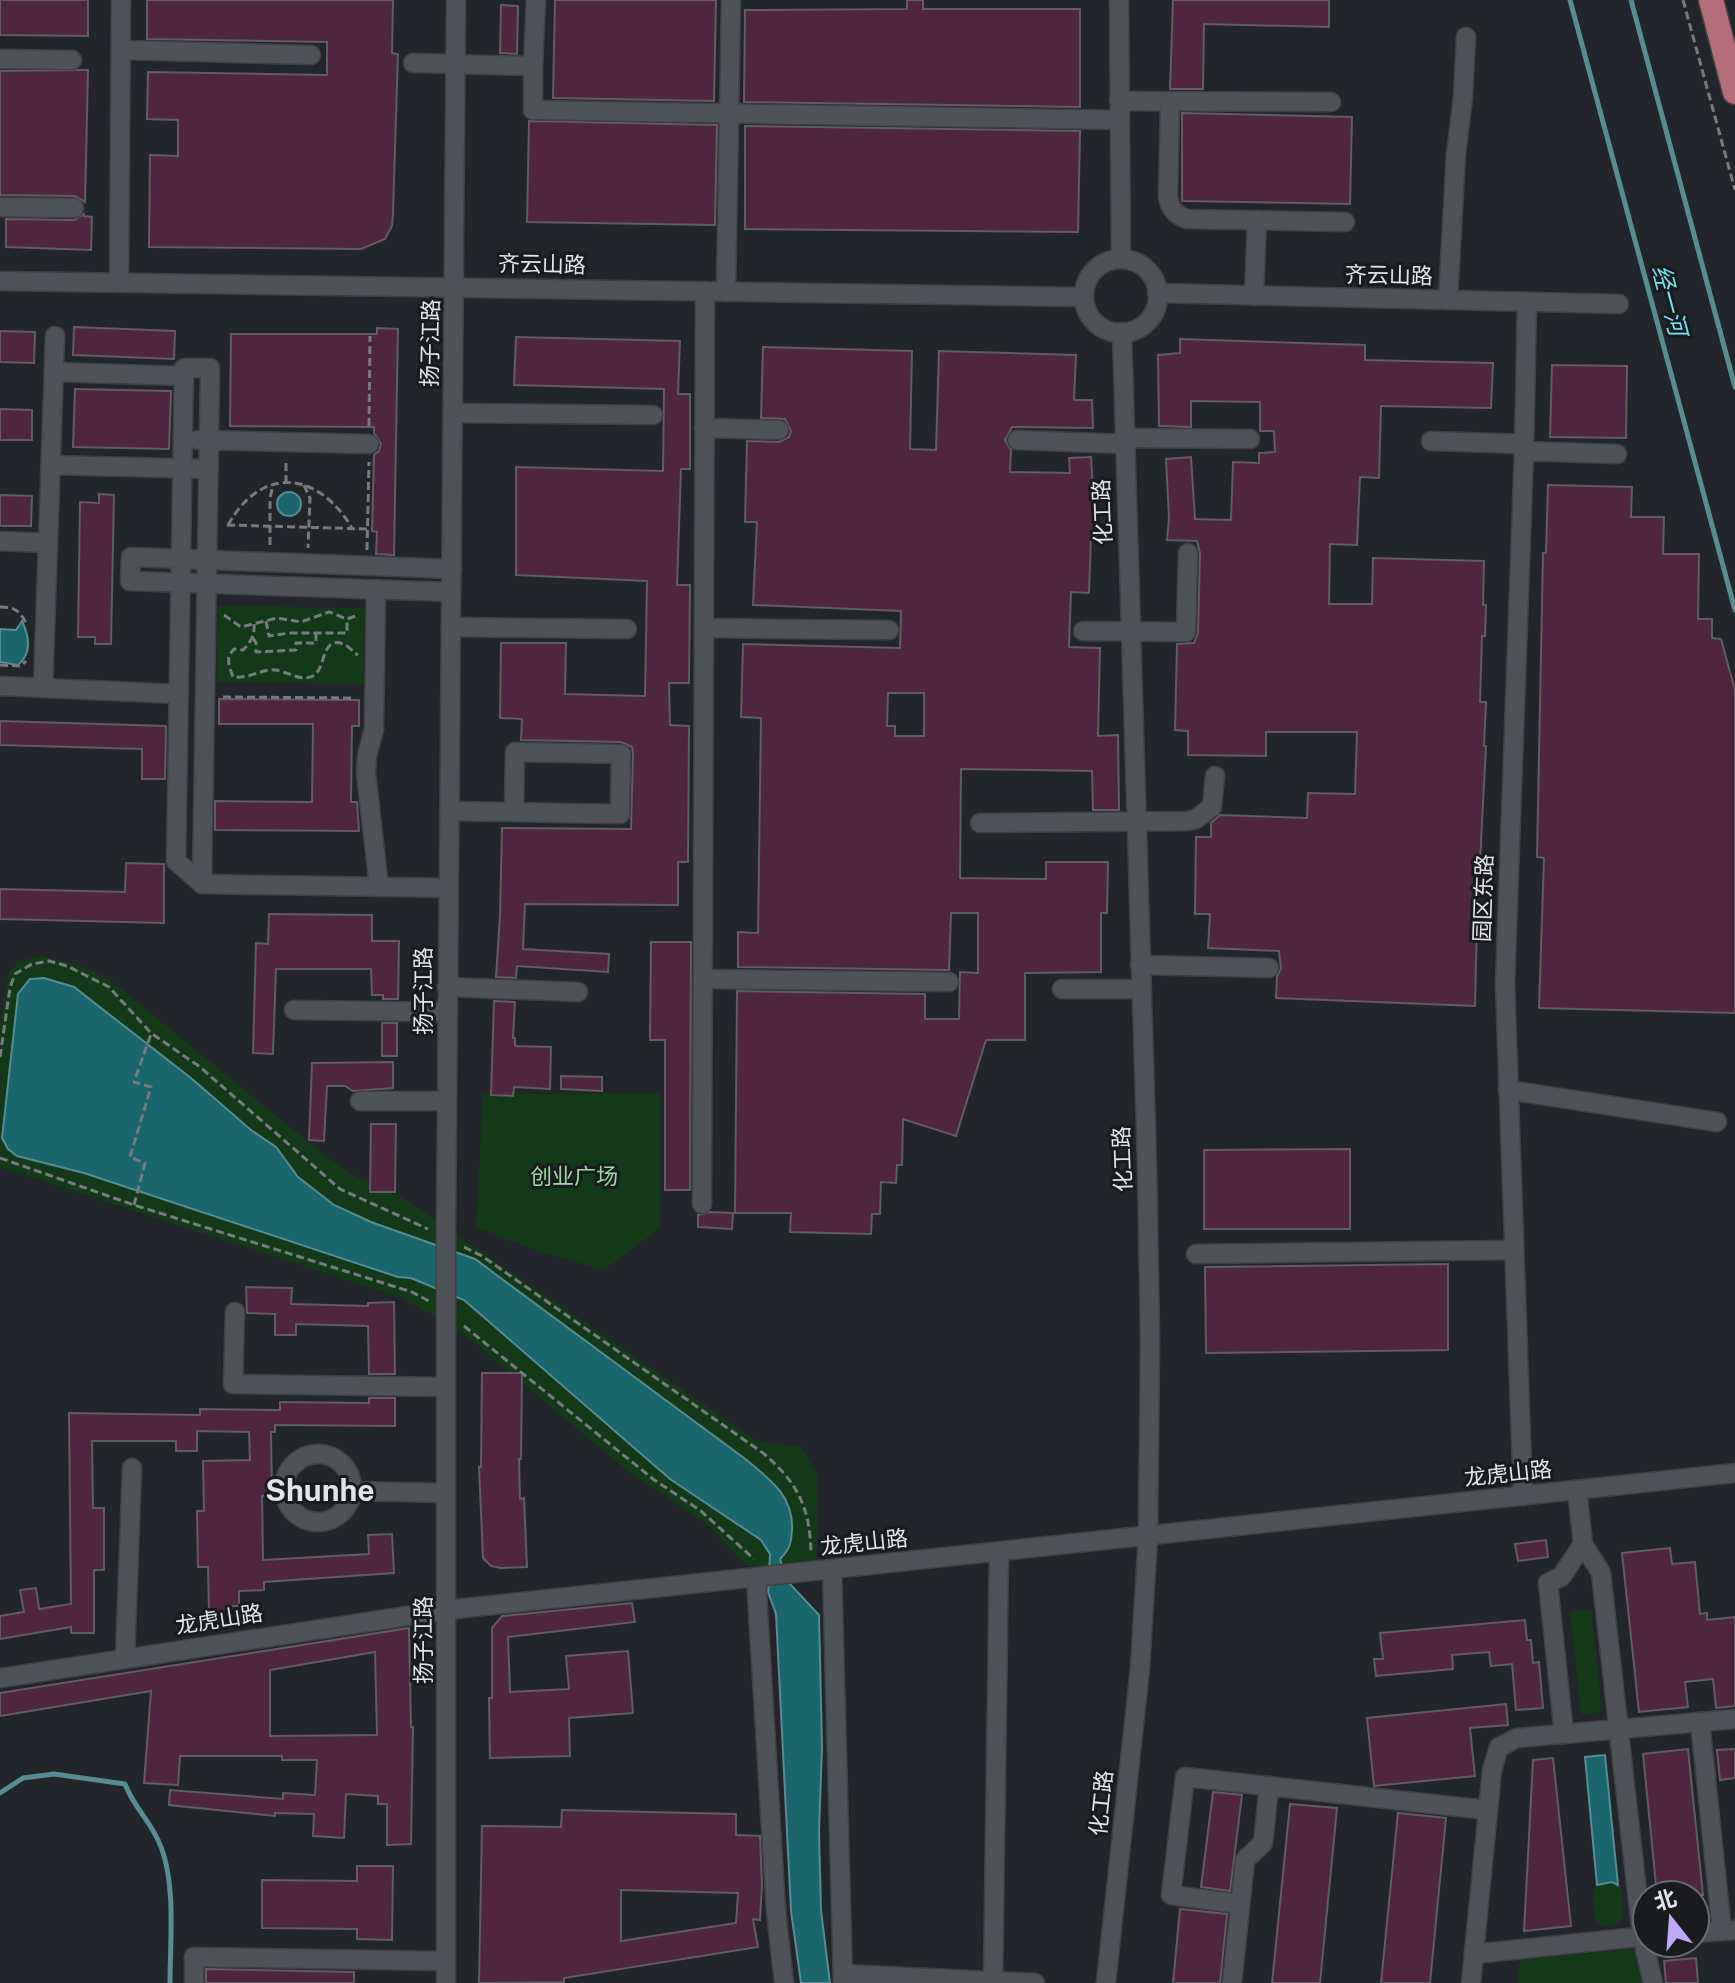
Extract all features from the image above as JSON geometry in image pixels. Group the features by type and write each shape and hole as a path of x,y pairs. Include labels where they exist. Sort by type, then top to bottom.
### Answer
{"main road":[{"path":"1711,0 1735,92"}],"street":[{"path":"119,282 121,0"},
{"name":"扬子江路","path":"446,1983 446,1012 456,0"},
{"path":"536,0 533,110 729,114 1119,111 1170,102 1331,102"},
{"path":"726,292 731,0"},
{"path":"1119,0 1121,259"},
{"path":"1448,300 1466,37"},
{"path":"121,50 311,55"},
{"path":"0,59 72,60"},
{"path":"413,63 533,66"},
{"path":"1170,102 1168,197 1173,212 1186,219 1345,222"},
{"path":"0,207 74,208"},
{"path":"1254,296 1257,220"},
{"path":"1121,259 1146,269 1152,276 1157,293 1156,305 1144,324 1122,332 1095,323 1089,315 1084,297 1087,281 1097,267 1121,259"},
{"name":"齐云山路","path":"0,281 1084,297"},
{"path":"702,1204 705,291"},
{"name":"齐云山路","path":"1157,293 1619,304"},
{"name":"园区东路","path":"1523,1496 1506,952 1527,302"},
{"name":"化工路","path":"1106,1983 1140,1668 1148,1536 1150,1339 1122,332"},
{"path":"43,688 55,336"},
{"path":"202,884 210,368 184,368 176,861 202,884 448,888"},
{"path":"54,372 184,376"},
{"path":"454,413 653,415"},
{"path":"704,428 779,430"},
{"path":"1017,440 1250,439"},
{"path":"183,440 369,444"},
{"path":"1431,441 1617,454"},
{"path":"51,465 209,469"},
{"path":"0,541 48,543"},
{"path":"1083,631 1186,632 1188,553"},
{"path":"451,592 376,598 130,581 131,557 452,569"},
{"path":"376,598 374,729 366,773 379,887"},
{"path":"451,627 627,629"},
{"path":"704,628 889,630"},
{"path":"0,686 179,694"},
{"path":"449,811 620,814 621,754 515,752 514,812"},
{"path":"980,823 1188,821 1212,807 1215,776"},
{"path":"1140,965 1269,968"},
{"path":"703,979 949,982"},
{"path":"447,987 578,992"},
{"path":"1062,989 1141,989"},
{"path":"294,1010 446,1012"},
{"path":"1508,1090 1717,1122"},
{"path":"360,1101 446,1101"},
{"path":"1196,1254 1513,1250"},
{"path":"235,1312 233,1384 446,1387"},
{"path":"125,1658 132,1468"},
{"name":"龙虎山路","path":"0,1678 446,1610 1735,1473"},
{"path":"1577,1490 1583,1544 1601,1573 1638,1879"},
{"path":"352,1491 446,1493"},
{"path":"1564,1734 1548,1583 1562,1576 1583,1544"},
{"path":"993,1981 999,1552"},
{"path":"832,1569 843,1979 1035,1983"},
{"path":"756,1577 776,1911 784,1983"},
{"path":"1471,1983 1487,1810 1492,1770 1499,1747 1517,1738 1735,1719"},
{"path":"1700,1722 1729,1931"},
{"path":"1240,1904 1171,1895 1185,1777 1487,1810"},
{"path":"1232,1983 1245,1860 1263,1843 1269,1786"},
{"path":"1474,1954 1631,1937"},
{"path":"194,1983 194,1957 446,1961"},
{"path":"1649,1959 1653,1983"}],"path":[{"path":"1683,0 1735,190"},
{"path":"286,483 287,442"},
{"path":"228,525 239,505 253,493 286,483 304,485 327,496 340,508 352,528"},
{"path":"270,562 270,498 273,485"},
{"path":"304,485 310,498 308,564"},
{"path":"208,524 368,529"},
{"path":"347,619 376,598"},
{"path":"206,606 241,627 277,618 301,622 329,612 347,619"},
{"path":"0,607 14,608 21,613 28,628 45,639"},
{"path":"266,621 269,636 347,633 347,619"},
{"path":"254,624 256,652 296,650 296,643 316,643 316,634"},
{"path":"253,638 243,650 234,649 229,654 227,661 233,677 249,678 272,669 307,678 316,675 321,669 325,651 329,645 337,643 345,645 357,655 376,653"},
{"path":"0,665 21,666 28,654"},
{"path":"204,697 375,699"},
{"path":"0,1057 12,980 23,967 49,961 67,966 109,987 151,1033 200,1067 340,1189 446,1237 508,1274 763,1453 783,1470 800,1494 811,1531 811,1572"},
{"path":"134,1205 145,1163 130,1157 151,1087 134,1082 151,1033"},
{"path":"0,1158 134,1205 412,1292 446,1311 653,1479 701,1511 754,1559 756,1577"}],"green space":[{"path":"218,606 365,608 364,684 217,682"},
{"path":"41,956 79,965 109,979 323,1154 356,1177 396,1193 759,1442 801,1447 817,1473 817,1561 755,1569 738,1558 708,1525 630,1473 460,1331 402,1298 0,1167 0,1024 8,975 18,961"},
{"name":"创业广场","path":"660,1093 660,1228 604,1270 537,1251 476,1227 483,1094"},
{"path":"1591,1609 1602,1712 1581,1715 1570,1611"},
{"path":"1612,1882 1622,1889 1622,1917 1616,1924 1599,1925 1595,1919 1593,1891 1603,1883"},
{"path":"1631,1949 1631,1959 1643,1959 1647,1983 1518,1983 1520,1960"}],"water":[{"path":"289,492 297,496 301,504 297,512 289,516 281,512 277,504 281,496"},
{"path":"22,621 28,638 26,655 18,665 0,662 0,629 16,630"},
{"path":"44,978 74,987 191,1078 251,1130 276,1147 298,1177 334,1205 371,1222 475,1259 744,1458 778,1488 789,1507 792,1530 789,1546 780,1559 788,1582 819,1615 821,1910 830,1983 801,1983 791,1911 776,1614 768,1592 770,1554 761,1540 670,1479 464,1300 411,1278 398,1277 84,1173 17,1156 8,1149 2,1138 18,994 30,979"},
{"path":"1605,1755 1618,1885 1612,1882 1597,1885 1585,1757"}],"building":[{"path":"0,0 88,0 88,36 0,35"},
{"path":"147,0 393,0 392,53 398,54 393,212 392,226 385,239 361,249 149,247 150,155 178,156 178,120 147,119 148,72 327,75 327,42 147,39"},
{"path":"555,0 716,0 714,101 553,98"},
{"path":"907,0 923,0 923,9 1080,9 1080,107 744,102 745,10 907,9"},
{"path":"1173,0 1329,0 1329,27 1204,24 1203,89 1170,89"},
{"path":"501,5 518,6 517,54 500,53"},
{"path":"88,70 85,202 74,196 0,195 0,71"},
{"path":"1182,113 1352,117 1350,204 1182,201"},
{"path":"529,121 717,125 715,225 527,222"},
{"path":"745,126 1080,131 1078,232 745,229"},
{"path":"84,214 92,217 91,250 6,247 6,219 74,220"},
{"path":"74,327 175,331 174,359 73,355"},
{"path":"377,328 398,329 394,555 376,554 377,532 372,531 374,455 381,444 374,427 230,426 231,334 377,334"},
{"path":"0,331 35,332 34,363 0,362"},
{"path":"516,337 680,341 678,394 690,394 690,469 681,469 677,585 690,585 689,683 669,683 670,725 689,726 688,862 678,862 678,905 525,904 523,949 609,954 608,972 517,966 516,978 496,977 502,828 631,829 633,754 632,747 621,742 521,740 522,719 500,718 501,643 566,643 565,694 645,696 647,581 516,575 516,467 663,471 664,389 514,385"},
{"path":"1180,339 1365,345 1365,360 1493,363 1491,408 1381,406 1379,478 1360,477 1357,545 1330,544 1329,604 1372,604 1373,558 1484,561 1483,605 1486,605 1480,702 1486,702 1486,746 1475,1006 1276,998 1277,976 1281,969 1279,951 1208,948 1210,914 1195,914 1196,837 1211,837 1211,823 1220,815 1307,818 1308,793 1355,794 1357,732 1266,732 1266,756 1188,755 1188,731 1175,730 1177,644 1194,643 1198,633 1200,553 1197,541 1167,540 1166,459 1191,457 1195,519 1231,520 1233,462 1259,463 1259,453 1275,452 1274,431 1260,431 1260,402 1191,401 1191,427 1159,426 1158,355 1180,353"},
{"path":"763,347 912,351 910,449 936,450 939,351 1076,355 1074,400 1092,400 1093,428 1012,427 1005,440 1011,450 1010,472 1070,473 1069,458 1091,457 1096,535 1091,536 1089,593 1071,592 1069,647 1100,648 1098,736 1118,735 1119,810 1093,810 1092,771 961,769 960,878 1046,879 1046,862 1108,862 1107,913 1101,913 1101,972 1025,973 1025,1040 986,1040 956,1136 903,1119 902,1165 897,1165 896,1183 881,1182 880,1214 872,1214 871,1234 790,1232 791,1213 735,1213 737,991 925,994 925,1019 959,1019 960,972 978,973 978,913 951,913 949,970 738,967 738,932 758,933 761,718 741,717 743,644 900,648 901,611 753,605 757,522 745,522 747,441 779,442 789,437 791,431 785,419 761,418","holes":["888,693 924,693 924,736 895,736 895,726 887,726"]},
{"path":"1552,365 1627,366 1626,438 1550,437"},
{"path":"75,389 171,391 169,449 73,447"},
{"path":"0,409 32,410 32,440 0,440"},
{"path":"1548,485 1632,487 1631,517 1664,517 1663,554 1699,554 1698,619 1712,619 1712,638 1721,639 1735,690 1735,1013 1539,1008 1544,858 1537,857 1543,553 1546,553"},
{"path":"99,494 114,495 111,644 95,644 95,637 78,637 80,502 99,503"},
{"path":"0,495 32,496 31,526 0,526"},
{"path":"219,699 359,700 359,726 352,726 351,802 357,802 359,831 215,830 215,801 312,802 313,724 219,724"},
{"path":"0,721 166,726 165,779 142,779 142,749 0,745"},
{"path":"126,863 164,864 164,923 0,919 0,889 125,892"},
{"path":"269,914 372,915 372,941 399,941 398,999 372,995 371,969 276,969 273,1054 253,1053 256,943 268,944"},
{"path":"651,942 691,942 690,1190 665,1190 665,1040 650,1040"},
{"path":"494,1001 515,1002 515,1046 551,1047 550,1089 514,1087 513,1096 491,1095"},
{"path":"382,1023 397,1023 397,1056 382,1056"},
{"path":"393,1062 393,1088 353,1091 345,1086 327,1086 324,1141 309,1140 312,1063"},
{"path":"561,1076 602,1077 602,1091 561,1089"},
{"path":"371,1124 396,1124 395,1192 370,1192"},
{"path":"1350,1149 1350,1229 1204,1229 1204,1150"},
{"path":"733,1213 732,1229 698,1227 698,1215"},
{"path":"1448,1264 1448,1350 1206,1353 1205,1267"},
{"path":"246,1287 292,1288 291,1304 368,1306 368,1303 394,1302 395,1374 369,1374 368,1326 296,1324 296,1335 275,1335 275,1314 247,1313"},
{"path":"482,1373 522,1373 520,1499 524,1498 527,1567 491,1566 483,1558 479,1467"},
{"path":"369,1398 395,1398 395,1426 275,1425 275,1432 271,1432 272,1495 262,1496 263,1560 369,1554 368,1535 392,1534 394,1573 264,1582 264,1590 239,1591 239,1606 228,1606 228,1614 209,1614 208,1567 198,1567 197,1511 204,1511 203,1461 250,1460 249,1432 197,1431 197,1451 176,1451 176,1441 92,1441 93,1508 104,1508 104,1570 94,1570 94,1633 71,1633 71,1627 0,1639 0,1616 24,1612 20,1590 36,1588 39,1609 71,1604 69,1413 200,1415 200,1409 280,1410 280,1402 369,1403"},
{"path":"1546,1540 1548,1557 1518,1561 1515,1544"},
{"path":"1670,1548 1672,1564 1695,1562 1700,1614 1707,1613 1707,1620 1735,1617 1735,1706 1716,1708 1713,1679 1685,1682 1688,1707 1639,1712 1622,1553"},
{"path":"632,1603 635,1622 508,1637 510,1692 569,1689 566,1656 628,1651 633,1713 569,1718 570,1756 490,1758 492,1628 502,1616"},
{"path":"1525,1620 1533,1663 1539,1662 1543,1708 1516,1710 1512,1664 1491,1666 1489,1652 1452,1655 1453,1669 1376,1676 1374,1659 1383,1659 1380,1633"},
{"path":"409,1628 413,1727 411,1844 387,1845 387,1804 378,1804 378,1796 346,1794 344,1838 313,1836 314,1814 275,1813 275,1816 169,1805 170,1790 283,1799 283,1793 315,1795 317,1760 282,1760 282,1756 180,1756 178,1785 144,1783 151,1691 0,1716 0,1693","holes":["375,1652 377,1735 270,1736 270,1670"]},
{"path":"1506,1704 1508,1725 1470,1728 1475,1776 1374,1786 1367,1718"},
{"path":"1688,1749 1701,1879 1655,1879 1643,1754"},
{"path":"1735,1749 1735,1778 1720,1780 1717,1750"},
{"path":"1553,1758 1571,1926 1524,1931 1533,1760"},
{"path":"1213,1792 1242,1795 1230,1891 1201,1887"},
{"path":"1290,1804 1337,1808 1320,1983 1272,1983"},
{"path":"562,1810 736,1814 736,1835 760,1836 760,1920 753,1919 758,1947 564,1978 564,1982 479,1983 482,1826 561,1827","holes":["621,1890 738,1893 736,1923 621,1941"]},
{"path":"1398,1813 1446,1818 1430,1983 1381,1983"},
{"path":"357,1866 393,1866 392,1940 357,1939 357,1929 262,1928 262,1880 357,1881"},
{"path":"1180,1909 1227,1914 1220,1983 1173,1983"},
{"path":"1696,1959 1698,1983 1666,1983 1664,1961"},
{"path":"206,1969 354,1972 354,1983 206,1983"}],"waterway":[{"name":"经一河","path":"1570,0 1735,610"},
{"name":"经一河","path":"1631,0 1735,387"},
{"path":"0,1793 23,1778 54,1774 125,1784 157,1838 166,1862 171,1914 170,1983"}],"district":[{"name":"Shunhe","path":"320,1490"}]}
